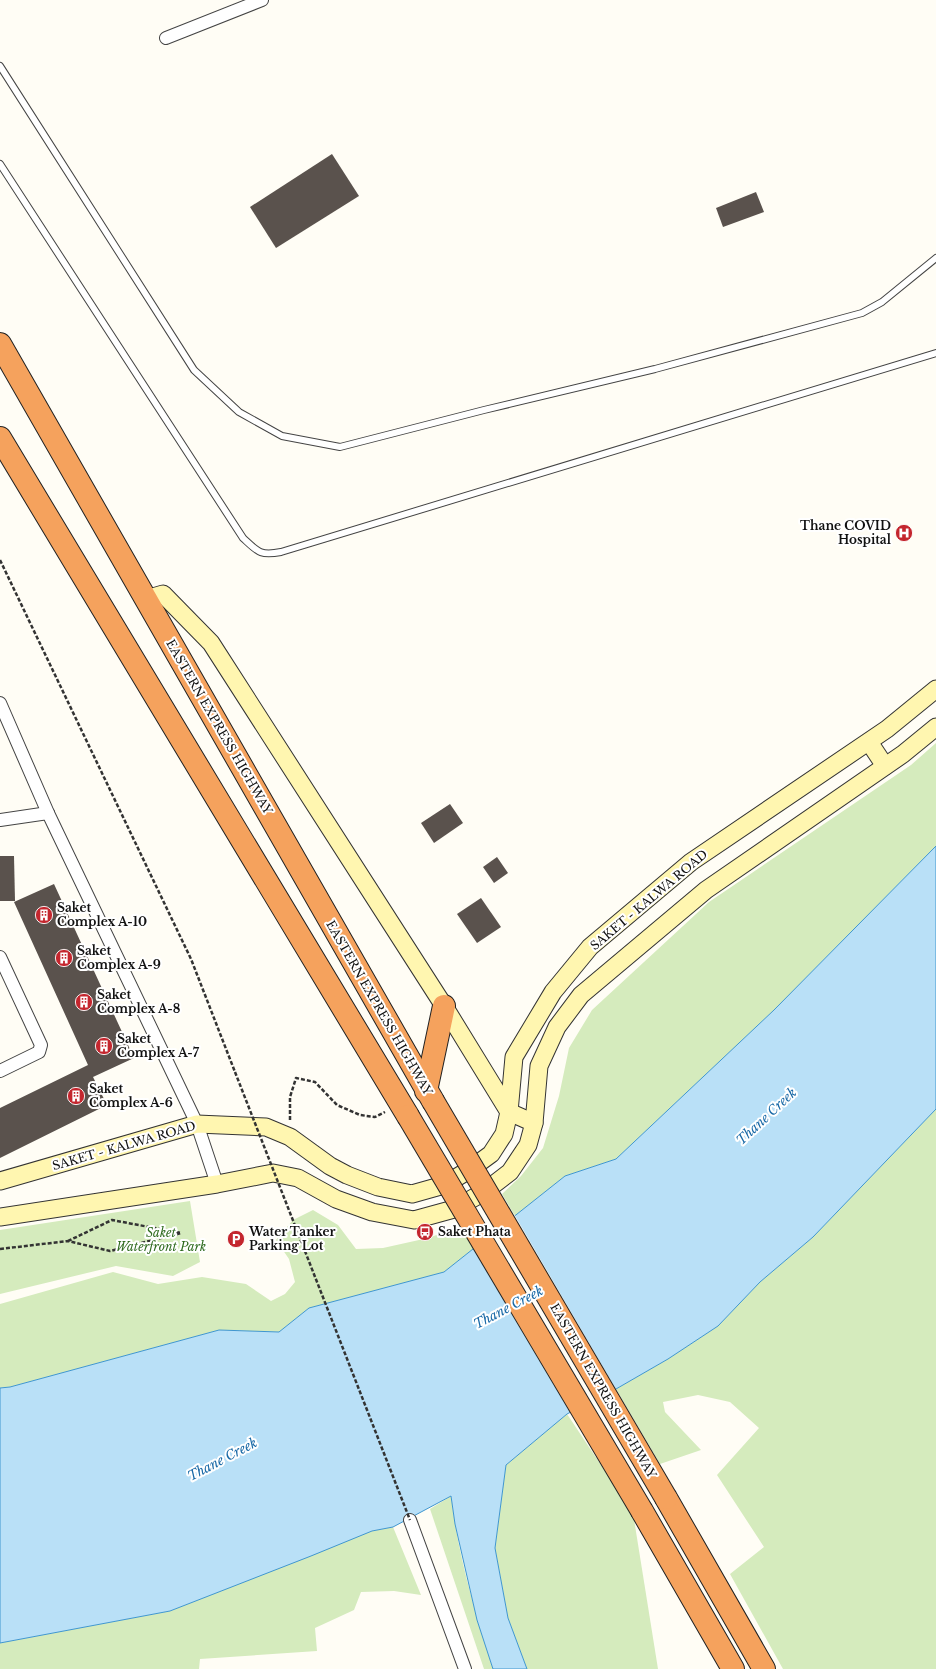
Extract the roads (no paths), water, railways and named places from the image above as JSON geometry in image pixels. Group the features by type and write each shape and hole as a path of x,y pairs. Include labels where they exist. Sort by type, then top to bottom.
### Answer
{"highway":[{"name":"EASTERN EXPRESS HIGHWAY","path":"0,344 430,1096 666,1498 764,1669"},
{"path":"0,438 405,1111 642,1511 733,1669"},
{"path":"430,1096 444,1006"}],"main road":[{"path":"146,599 163,594 211,643 444,1006 510,1112 534,1123"},
{"name":"SAKET - KALWA ROAD","path":"0,1181 197,1124 266,1127 290,1137 330,1166 347,1175 378,1187 412,1194 444,1184 469,1170 491,1154 504,1134 510,1112 514,1057 553,992 590,947 691,862 887,729 936,689"},
{"path":"0,1217 217,1184 273,1173 298,1178 336,1199 372,1212 414,1220 454,1208 484,1192 510,1172 528,1145 534,1123 539,1066 557,1027 581,994 706,890 903,754 936,727"},
{"path":"868,742 885,766"},
{"path":"539,1016 557,1027"}],"street":[{"path":"166,38 262,0"},
{"path":"0,704 48,814 197,1124 217,1184"},
{"path":"0,820 48,814"},
{"path":"0,957 41,1045 39,1052 0,1071"},
{"path":"410,1520 465,1669"}],"lane":[{"path":"0,66 194,370 239,412 282,436 340,447 484,410 654,370 862,313 882,302 936,258"},
{"path":"0,164 243,538 255,550 267,555 304,546 936,353"}],"water":[{"name":"Thane Creek","path":"936,846 936,1109 813,1237 760,1282 718,1326 668,1359 616,1389 567,1414 506,1465 495,1548 508,1618 527,1669 493,1669 477,1620 455,1524 451,1496 393,1527 372,1531 170,1611 0,1643 0,1388 10,1387 219,1330 279,1332 309,1308 444,1272 565,1176 616,1159 774,1010"}],"place":[{"name":"Thane COVID Hospital","path":"904,533"},
{"name":"Saket Complex A-10","path":"44,915"},
{"name":"Saket Complex A-9","path":"64,958"},
{"name":"Saket Complex A-8","path":"84,1002"},
{"name":"Saket Complex A-7","path":"104,1046"},
{"name":"Saket Complex A-6","path":"76,1096"},
{"name":"Saket Phata","path":"425,1232"},
{"name":"Water Tanker Parking Lot","path":"236,1239"}],"park label":[{"name":"Saket Waterfront Park","path":"161,1240"}]}
